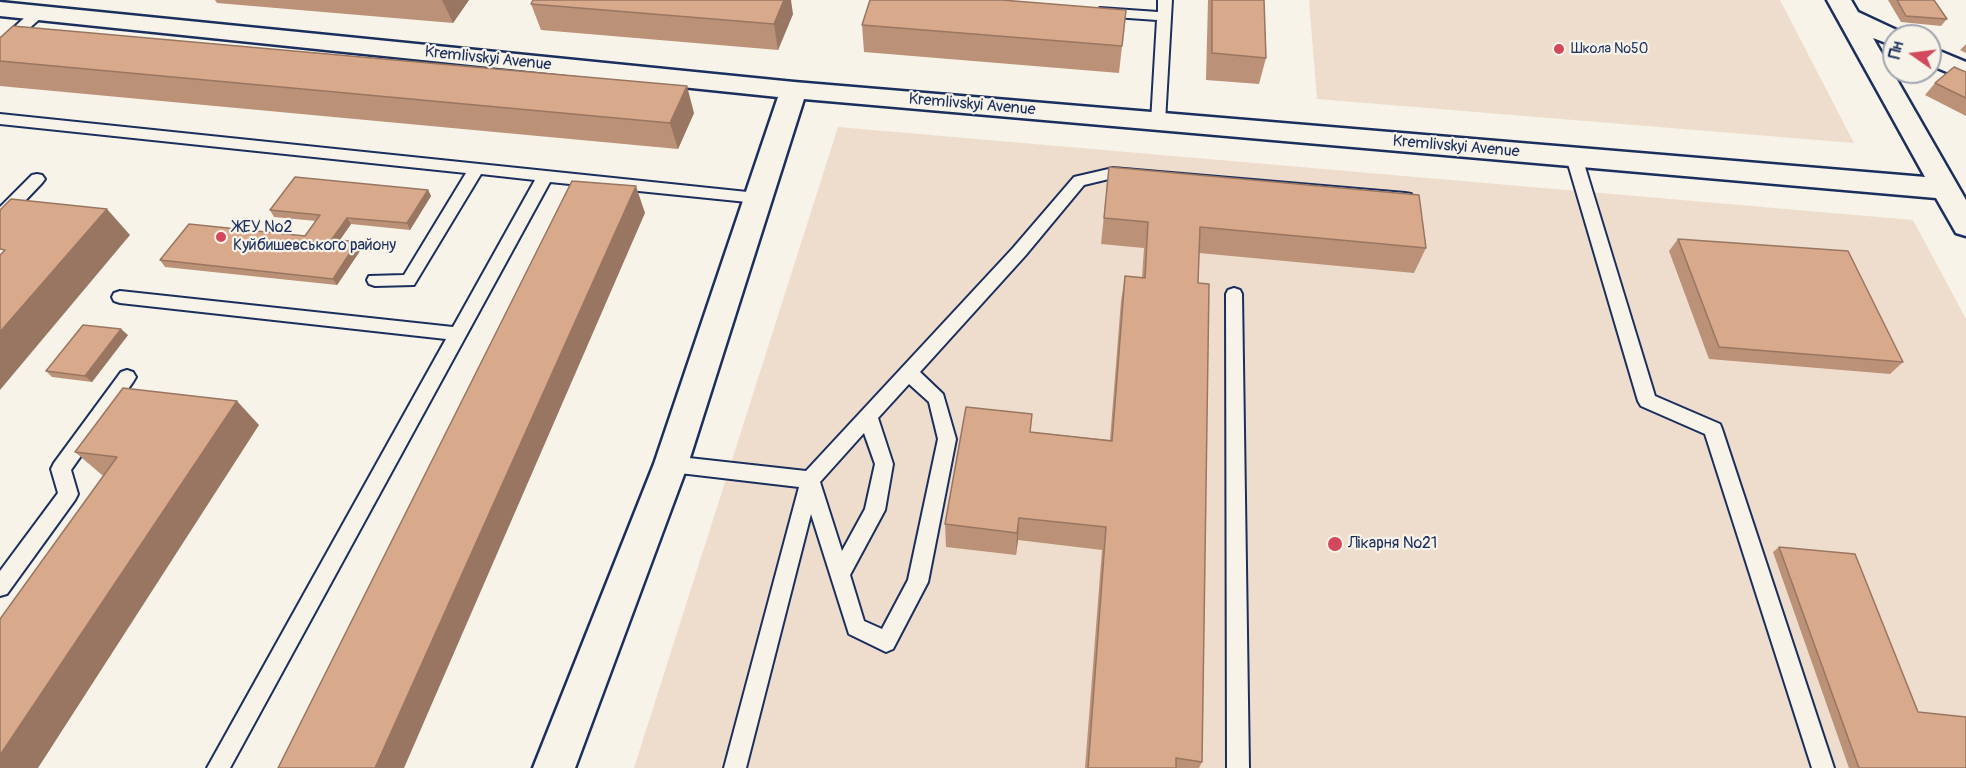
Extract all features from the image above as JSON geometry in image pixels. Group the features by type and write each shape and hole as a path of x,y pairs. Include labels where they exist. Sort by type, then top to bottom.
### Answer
{"street":[{"path":"1844,8 1882,31"},
{"path":"1844,8 1966,226"},
{"name":"Kremlivskyi Avenue","path":"0,9 794,90 1945,189"},
{"path":"1942,61 1966,72"},
{"path":"554,768 672,464 794,90"}],"lane":[{"path":"1158,122 1165,0"},
{"path":"1082,11 1164,17"},
{"path":"0,47 38,13"},
{"path":"0,119 757,198"},
{"path":"1574,157 1647,401 1713,429 1823,768"},
{"path":"375,280 408,280 421,263 477,168"},
{"path":"735,768 810,480 1019,252 1079,180 1113,173 1405,198"},
{"path":"218,768 546,176"},
{"path":"0,217 37,179"},
{"path":"1234,294 1238,768"},
{"path":"120,297 458,334"},
{"path":"810,480 856,627 886,642 918,582 946,439 937,399 909,372"},
{"path":"0,587 68,494 61,469 128,377"},
{"path":"840,574 875,510 884,464 868,416"},
{"path":"672,464 810,480"}],"shaded area":[{"name":"Школа №50","path":"1309,0 1780,0 1854,143 1317,99"},
{"name":"Лікарня №21","path":"838,127 1913,220 1966,319 1966,768 634,768"}],"building":[{"path":"533,0 784,0 774,24 531,4"},
{"path":"870,0 1002,0 1126,10 1122,46 862,25"},
{"path":"1212,0 1264,0 1266,58 1212,53"},
{"path":"1897,0 1934,0 1947,19 1906,16"},
{"path":"13,26 687,86 670,123 0,61 0,38"},
{"path":"1954,67 1966,72 1966,98 1937,84 1942,84 1942,77"},
{"path":"1109,167 1419,195 1426,248 1200,227 1198,283 1209,284 1202,762 1176,758 1176,768 1088,768 1106,527 1019,518 1017,533 945,524 966,407 1032,414 1030,432 1112,441 1125,276 1145,278 1148,222 1104,218"},
{"name":"ЖЕУ №2 Куйбишевського району","path":"295,177 428,190 407,223 347,218 332,239 357,242 333,279 160,260 189,224 305,236 320,215 270,210"},
{"path":"572,181 636,186 375,768 278,768"},
{"path":"11,199 107,209 0,332 0,255 5,250 0,249 0,210"},
{"path":"1678,239 1848,251 1903,362 1719,347"},
{"path":"83,325 121,329 85,376 46,371"},
{"path":"123,388 237,401 0,755 0,619 117,457 75,452"},
{"path":"1779,547 1855,554 1918,712 1966,717 1966,768 1859,768"}],"place":[{"name":"Школа №50","path":"1559,49"},
{"name":"ЖЕУ №2 Куйбишевського району","path":"221,237"},
{"name":"Лікарня №21","path":"1335,544"}]}
